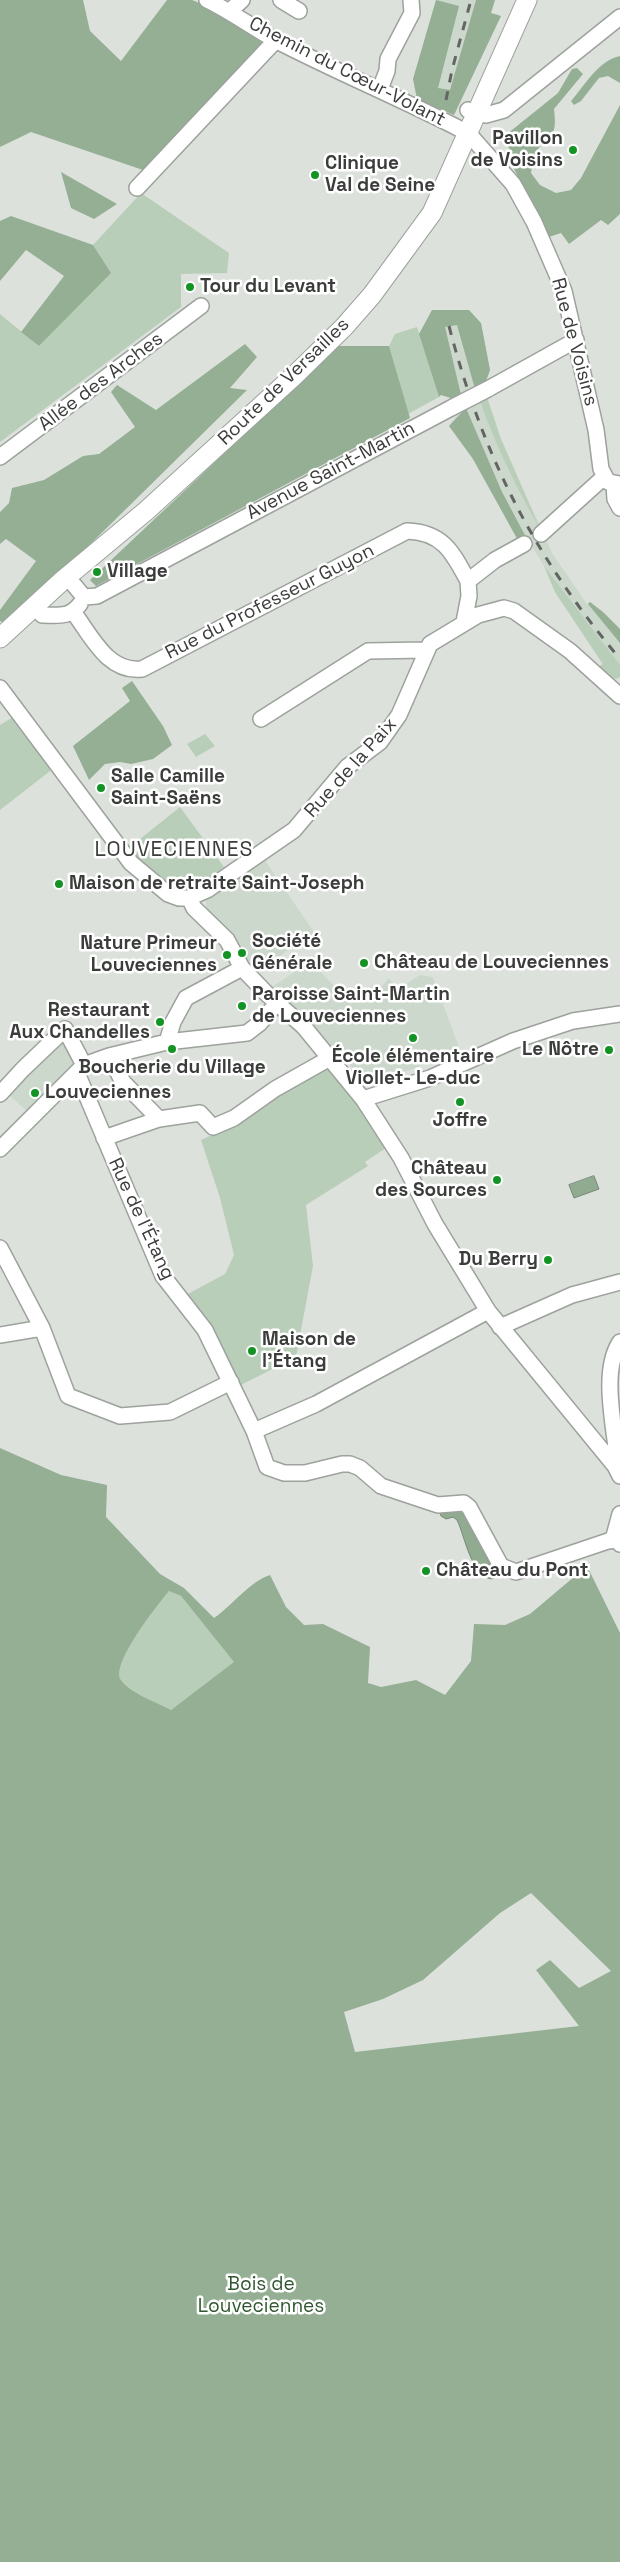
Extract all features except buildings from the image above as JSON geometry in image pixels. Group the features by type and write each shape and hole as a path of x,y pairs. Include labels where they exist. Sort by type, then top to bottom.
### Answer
{"main road":[{"name":"Route de Versailles","path":"0,649 74,587 146,511 344,326 393,268 432,213 521,0"},
{"name":"Route de Versailles","path":"473,112 527,0"},
{"name":"Route de Versailles","path":"0,638 74,587"}],"street":[{"name":"Chemin du Cœur-Volant","path":"207,0 230,11 276,40 465,132"},
{"path":"230,11 242,0"},
{"path":"281,0 299,11"},
{"path":"380,89 388,71 388,59 412,12 411,0"},
{"path":"473,112 496,114 504,110 620,17"},
{"path":"137,188 276,40"},
{"name":"Rue de Voisins","path":"465,132 506,175 534,222 564,291 613,482 615,499 620,508"},
{"name":"Allée des Arches","path":"0,458 202,306"},
{"name":"Avenue Saint-Martin","path":"74,587 97,596 488,389 576,340"},
{"path":"541,534 613,482"},
{"name":"Rue du Professeur Guyon","path":"74,613 109,659 120,667 130,670 142,669 407,532 432,535 447,547 468,581"},
{"path":"464,622 469,596 468,581 495,560 524,544"},
{"path":"42,615 65,616 74,613 74,587"},
{"name":"Rue de la Paix","path":"190,898 207,890 294,830 347,766 380,742 391,729 426,650 437,639 478,615 504,608 514,611 570,651 617,689"},
{"path":"261,719 368,651 426,650"},
{"path":"0,688 131,863 168,894 178,898 190,898 194,908 227,940 242,968 304,1027 363,1098 401,1158 435,1224 488,1311 617,1471"},
{"path":"167,1042 186,998 242,968"},
{"path":"0,1149 80,1069 109,1056 167,1042 246,1033 260,1023 277,1003"},
{"path":"363,1098 430,1078 513,1041 573,1021 620,1014"},
{"name":"Rue de l'Étang","path":"0,1094 22,1069 65,1029 104,1138 163,1276 203,1326 254,1431 267,1467 284,1473 304,1472 350,1464 360,1468 381,1486 438,1505 464,1503 501,1566 516,1572 608,1540 618,1542"},
{"path":"109,1056 123,1082 159,1119"},
{"path":"104,1138 159,1119 200,1113 213,1127 234,1118 276,1089 330,1058"},
{"path":"0,1248 42,1328 68,1396 120,1416 170,1412 231,1382"},
{"path":"500,1327 572,1295 620,1282"},
{"path":"254,1431 316,1404 488,1311"},
{"path":"0,1335 42,1328"},
{"path":"617,1471 610,1376 614,1351 620,1342"},
{"path":"618,1542 615,1530 620,1514"}],"shaded area":[{"path":"436,0 495,0 491,13 501,16 454,115 417,99 413,79"},
{"path":"141,193 229,253 227,273 181,274 181,307 0,442 0,314 39,346 110,273 93,245"},
{"path":"432,310 481,323 490,370 485,384 454,399 441,395 439,397 419,334"},
{"path":"417,327 439,397 408,414 389,346 395,334"},
{"path":"487,397 501,439 552,553 587,604 590,602 620,629 620,677 616,679 603,665 555,592 544,566 527,539 491,492 473,459 449,426 460,411"},
{"path":"487,397 501,439 540,529 515,482 493,434 480,401"},
{"path":"544,566 620,665 620,677 616,679 597,667 603,664 555,592"},
{"path":"13,717 54,768 0,810 0,725"},
{"path":"205,734 215,746 196,757 187,744"},
{"path":"180,807 224,867 199,883 186,888 171,887 132,855 145,847 140,839"},
{"path":"264,859 316,935 285,952 262,973 258,967 251,971 205,910 207,897"},
{"path":"311,961 351,1004 373,985 378,990 389,978 398,989 420,975 433,977 460,1050 410,1070 375,1078 361,1076 272,987"},
{"path":"60,1035 77,1067 30,1114 7,1093"},
{"path":"325,1063 360,1107 386,1148 365,1162 368,1166 306,1205 313,1266 296,1357 239,1386 184,1296 225,1274 234,1255 220,1198 201,1140 237,1124"},
{"path":"594,1176 599,1189 574,1198 569,1185"},
{"path":"464,1510 496,1577 492,1579 485,1577 474,1564 457,1520 453,1517 446,1519 441,1516 440,1512"},
{"path":"169,1591 181,1596 235,1662 171,1710 125,1685 121,1680 119,1672 128,1648"}],"green space":[{"path":"0,0 83,0 90,31 121,61 167,0 192,0 229,15 269,41 146,171 31,132 0,147"},
{"path":"436,0 459,6 438,88 450,90 476,0 495,0 491,13 501,16 454,115 417,99 413,79"},
{"path":"620,56 620,83 608,76 599,78 581,101 574,105 571,101 593,74 605,62"},
{"path":"577,68 583,74 554,109 555,127 551,136 535,154 531,173 540,185 556,193 571,190 581,178 620,105 620,214 608,225 601,220 569,244 561,233 549,237 512,165 513,154 502,138 558,93 572,69"},
{"path":"61,172 117,204 94,219 71,208"},
{"path":"11,216 93,245 111,273 39,346 21,332 64,276 26,250 0,281 0,221"},
{"path":"432,310 469,310 481,323 490,370 485,384 475,389 457,325 445,327 461,395 454,399 441,395 439,397 419,334"},
{"path":"245,344 257,357 230,388 247,390 8,625 0,621 0,610 36,561 6,539 0,544 0,512 9,503 12,488 44,480 83,456 99,454 135,427 111,392 117,385 156,410"},
{"path":"338,346 389,346 410,418 96,586 90,580"},
{"path":"466,408 502,492 527,539 520,544 473,459 449,426"},
{"path":"590,602 620,629 620,643 588,604"},
{"path":"132,681 163,726 172,745 153,759 131,764 120,762 105,764 89,780 73,746 130,701 122,688"},
{"name":"Bois de Louveciennes","path":"0,1448 61,1475 107,1485 106,1517 160,1574 184,1588 214,1618 248,1588 270,1575 286,1607 304,1625 323,1624 370,1647 368,1683 381,1687 416,1680 445,1695 471,1661 474,1624 505,1625 530,1614 587,1566 620,1633 620,2562 0,2562","holes":["169,1591 181,1596 234,1662 171,1710 125,1685 121,1680 119,1672 128,1648","531,1893 611,1971 579,1988 550,1960 536,1970 579,2026 355,2052 344,2012 383,1999 423,1980 500,1913"]}],"railway":[{"path":"446,100 471,0"},
{"path":"449,326 478,419 495,462 515,503 537,543 562,582 620,659"}],"place":[{"name":"Pavillon de Voisins","path":"573,150"},
{"name":"Clinique Val de Seine","path":"315,175"},
{"name":"Tour du Levant","path":"190,287"},
{"name":"Village","path":"97,572"},
{"name":"Salle Camille Saint-Saëns","path":"101,788"},
{"name":"Maison de retraite Saint-Joseph","path":"59,884"},
{"name":"Société Générale","path":"242,953"},
{"name":"Nature Primeur Louveciennes","path":"227,955"},
{"name":"Château de Louveciennes","path":"364,963"},
{"name":"Paroisse Saint-Martin de Louveciennes","path":"242,1006"},
{"name":"Restaurant Aux Chandelles","path":"160,1022"},
{"name":"École élémentaire Viollet- Le-duc","path":"413,1038"},
{"name":"Boucherie du Village","path":"172,1049"},
{"name":"Le Nôtre","path":"609,1050"},
{"name":"Louveciennes","path":"35,1093"},
{"name":"Joffre","path":"460,1102"},
{"name":"Château des Sources","path":"497,1180"},
{"name":"Du Berry","path":"548,1260"},
{"name":"Maison de l'Étang","path":"252,1351"},
{"name":"Château du Pont","path":"426,1571"}],"district":[{"name":"LOUVECIENNES","path":"174,850"}]}
